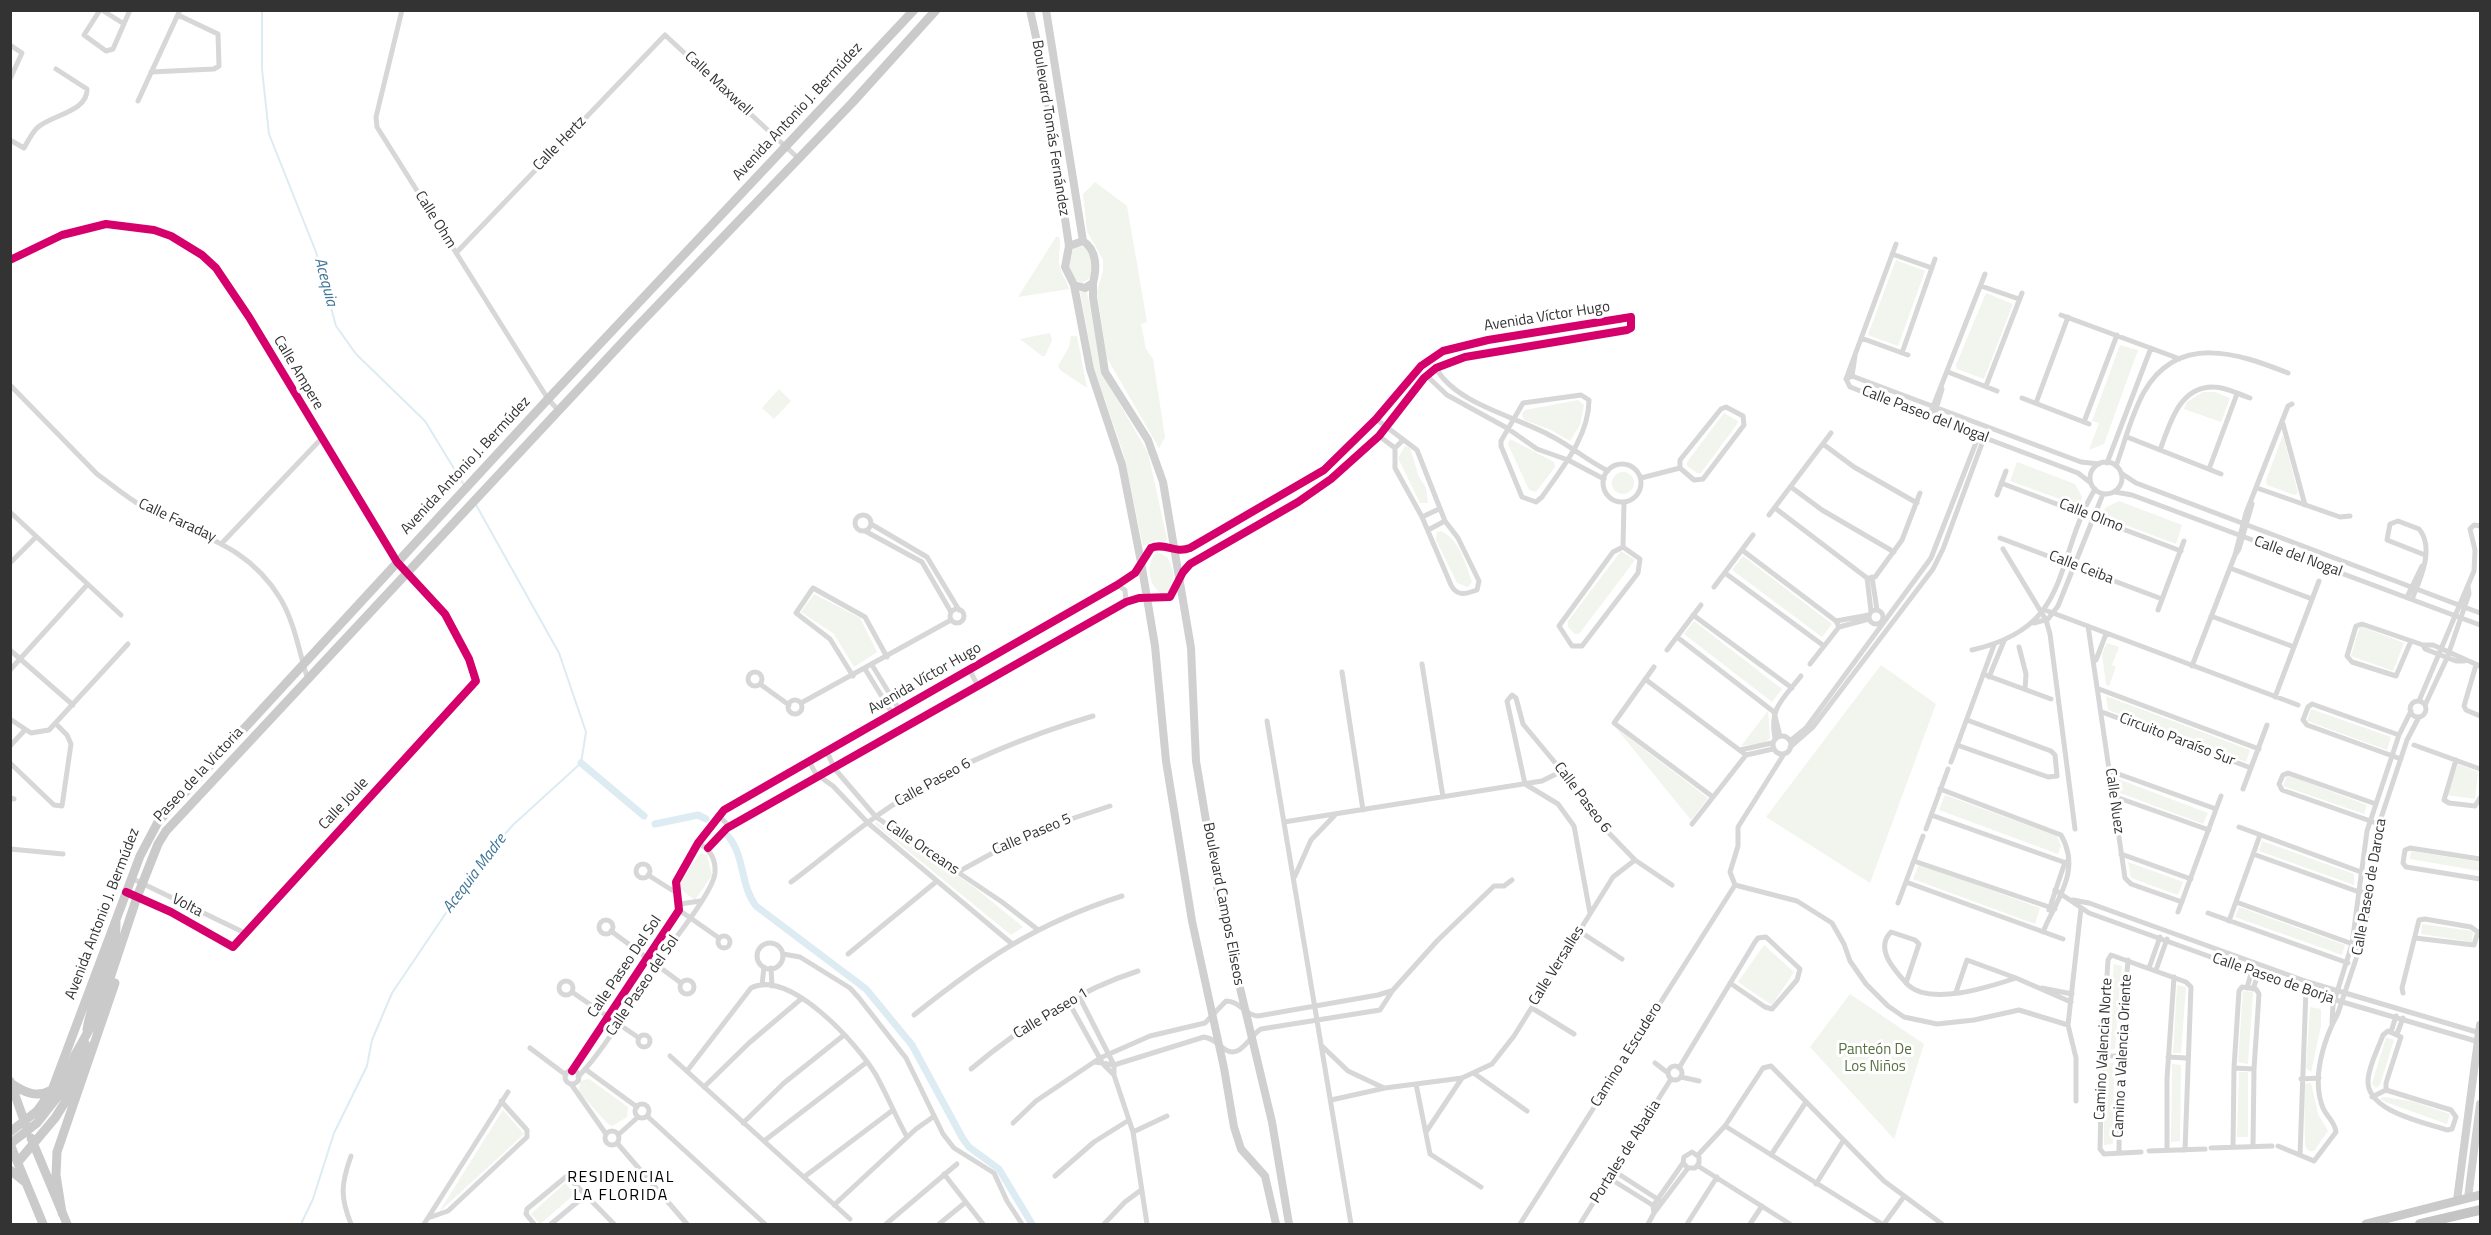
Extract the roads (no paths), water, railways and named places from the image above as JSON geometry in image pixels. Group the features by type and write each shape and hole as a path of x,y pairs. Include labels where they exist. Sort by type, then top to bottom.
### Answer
{"highway":[{"path":"2445,1218 2481,1203"},
{"path":"2420,1224 2481,1210"}],"main road":[{"name":"Avenida Antonio J. Bermúdez","path":"10,1132 26,1127 52,1090 126,892 147,840 158,822 302,663 461,497 548,399 914,10"},
{"name":"Avenida Antonio J. Bermúdez","path":"475,502 798,158 860,96 936,10"},
{"name":"Boulevard Tomás Fernández","path":"1030,10 1041,58 1069,246"},
{"name":"Boulevard Tomás Fernández","path":"1046,10 1083,241"},
{"path":"1041,58 1054,56"},
{"path":"759,176 771,188"},
{"path":"1148,598 1122,465 1090,369 1074,285 1065,267 1069,246 1083,241 1094,253 1096,270 1093,283 1094,308 1105,372 1153,450 1163,482 1180,580"},
{"path":"1074,285 1086,288 1093,283"},
{"name":"Paseo de la Victoria","path":"10,1144 26,1127 53,1105 86,1034 98,1014 118,960 137,897 158,844 166,831 475,502"},
{"name":"Boulevard Campos Eliseos","path":"1180,580 1191,648 1196,761 1220,904 1272,1122 1289,1224"},
{"name":"Boulevard Campos Eliseos","path":"1148,598 1166,761 1192,921 1219,1042 1236,1137 1245,1155 1265,1176 1276,1224"},
{"path":"18,1162 32,1142 55,1118 67,1099 78,1068 89,1016 115,944 116,920"},
{"path":"62,1213 56,1174 57,1152 68,1114 108,1008 118,960"},
{"path":"2457,1200 2480,1035"},
{"path":"11,1083 29,1094 45,1094 52,1090"},
{"path":"11,1083 26,1127 67,1224"},
{"path":"10,1112 16,1097"},
{"path":"2468,1198 2481,1104"},
{"path":"10,1144 43,1224"},
{"path":"2463,1155 2473,1156"},
{"path":"10,1170 25,1182"},
{"path":"2366,1224 2481,1195"}],"street":[{"path":"124,24 101,10 84,36 106,51 113,48 124,24 130,10"},
{"name":"Calle Ohm","path":"402,10 376,117 377,127 548,399 559,411"},
{"path":"138,101 151,72 179,13 218,34 219,66 213,69 151,72"},
{"name":"Calle Hertz","path":"456,253 665,35"},
{"name":"Calle Maxwell","path":"665,35 798,158"},
{"path":"10,45 20,50 22,55 10,79"},
{"path":"10,140 24,148 40,126 76,108 87,93 87,89 56,69"},
{"name":"Calle Ampere","path":"10,260 62,235 106,224 138,226 180,241 216,268 249,317 397,562 445,614 470,659 476,681"},
{"path":"1846,379 1896,244"},
{"path":"1892,254 1932,268"},
{"path":"1902,353 1935,259"},
{"path":"1931,418 1985,274"},
{"path":"1981,285 2020,296 1986,386"},
{"path":"2061,315 2180,359"},
{"name":"Avenida Víctor Hugo","path":"718,815 823,752 1118,585 1135,573 1155,546 1173,550 1190,548 1306,482 1331,463 1376,419 1421,366 1443,351 1500,338 1631,317 1631,328 1627,330 1465,357 1436,368 1426,376 1387,428 1314,493 1186,567 1170,597 1148,598"},
{"path":"2036,403 2068,317"},
{"path":"2022,398 2086,423 2117,334"},
{"path":"1500,338 1503,352"},
{"path":"1861,338 1908,356"},
{"path":"1463,345 1465,357"},
{"path":"2107,463 2151,348"},
{"path":"2116,466 2148,386 2162,371 2180,359 2206,352 2224,352 2288,374"},
{"path":"1852,376 1855,356"},
{"path":"1436,368 1446,384 1512,419 1547,433 1608,471"},
{"path":"1948,372 1997,390"},
{"path":"1426,376 1436,387 1458,402 1507,428 1537,449 1568,460 1604,479"},
{"name":"Calle Paseo del Nogal","path":"2091,483 2078,473 1850,387 1846,379 1852,376 2081,462 2099,464"},
{"name":"Calle Faraday","path":"10,385 97,474 151,512 223,543 255,567 281,598 289,616 308,680"},
{"path":"2160,450 2177,408 2192,392 2213,387 2250,398"},
{"path":"1458,402 1463,394"},
{"path":"2209,469 2237,394"},
{"path":"1581,395 1586,397 1589,408 1586,421 1573,451 1542,497 1536,502 1528,502 1522,497 1501,446 1512,419 1523,403 1581,395"},
{"path":"2192,666 2235,555 2288,406 2292,404"},
{"path":"1726,407 1743,416 1744,425 1703,479 1694,480 1680,468 1680,460 1721,409 1726,407"},
{"path":"1376,419 1412,445 1419,455 1439,509 1458,538 1479,581 1477,590 1462,594 1453,589 1422,517 1395,468 1395,448 1403,440"},
{"path":"2282,422 2305,505"},
{"path":"1769,515 1832,433"},
{"path":"1379,436 1395,448"},
{"path":"1740,750 1775,742 1790,744 1813,727 1938,560 1982,436"},
{"path":"2127,436 2222,474"},
{"path":"223,543 321,439"},
{"path":"1823,444 1854,467 1917,502"},
{"path":"2107,463 2116,466 2121,472 2121,483 2115,492 2103,494 2094,489 2091,483 2092,470 2099,464 2107,463"},
{"path":"1624,464 1635,468 1641,478 1638,494 1624,502 1608,496 1604,479 1608,471 1624,464"},
{"path":"1641,478 1680,468"},
{"path":"1997,495 2006,471"},
{"name":"Calle del Nogal","path":"2121,472 2136,483 2481,612"},
{"path":"1306,482 1314,493"},
{"name":"Calle Olmo","path":"2001,483 2181,551"},
{"path":"1791,487 1822,510 1894,552"},
{"path":"2257,488 2340,517 2350,516"},
{"path":"2033,624 2043,612 2094,489"},
{"name":"Calle del Nogal","path":"2115,492 2132,495 2481,625"},
{"path":"1775,508 1869,578 1875,577 1902,540 1920,493"},
{"path":"1972,650 2004,641 2033,624 2046,620 2054,613 2103,494"},
{"path":"1623,547 1624,502"},
{"path":"1422,517 1439,509"},
{"path":"10,512 121,615"},
{"path":"868,516 872,524 927,557 963,614 962,620 956,623 951,620 951,612 922,562 856,527 858,517 868,516"},
{"path":"1951,518 1931,558 1806,728 1790,744 1738,827 1738,846 1730,872 1735,885 1797,901 1832,923 1850,961 1866,984 1888,1006 1904,1017 1929,1024 1945,1024 2019,1010 2068,1024"},
{"path":"1428,530 1445,521"},
{"path":"2409,598 2422,566 2425,555 2427,545 2419,529 2398,521 2390,524 2388,540 2425,555"},
{"path":"866,531 872,524"},
{"path":"2457,616 2449,655 2426,705 2425,713 2419,717 2411,711 2412,704 2419,701 2461,606 2474,571 2475,550 2469,533 2472,526 2481,526"},
{"path":"1714,587 1753,535"},
{"path":"10,563 36,537"},
{"name":"Calle Ceiba","path":"2000,538 2162,599"},
{"path":"2158,610 2184,541"},
{"path":"1623,547 1640,559 1638,573 1582,646 1572,646 1559,626 1613,552 1623,547"},
{"path":"2003,549 2046,620 2056,666 2075,829"},
{"path":"1742,550 1836,621 1839,627"},
{"path":"922,562 927,557"},
{"path":"2229,568 2312,599"},
{"path":"2474,571 2481,574"},
{"path":"1725,573 1824,646"},
{"path":"1869,578 1871,614 1877,633 1876,644"},
{"path":"2275,697 2319,581"},
{"path":"10,670 87,585"},
{"path":"1118,585 1125,590 1126,602"},
{"path":"853,676 834,643 798,616 796,610 811,590 817,588 864,616 887,657"},
{"path":"698,843 708,848 720,833 730,827 978,686 1126,602 1148,598"},
{"path":"1667,650 1701,605"},
{"path":"1836,621 1903,609"},
{"path":"951,612 959,610"},
{"path":"2043,612 2054,613 2298,705"},
{"path":"1810,664 1839,627 1871,614"},
{"path":"1876,625 1883,621 1882,614"},
{"path":"1693,615 1792,688"},
{"path":"2211,616 2294,647"},
{"path":"801,703 951,620"},
{"path":"2411,641 2396,676 2352,662 2347,656 2359,624 2411,641 2423,645 2478,666 2464,706 2466,710 2481,716"},
{"name":"Calle Nuez","path":"2088,626 2126,880 2182,902"},
{"name":"Calle Nuez","path":"2095,662 2106,634"},
{"path":"1677,637 1774,712"},
{"path":"1990,677 2004,641"},
{"path":"10,720 24,731 42,733 56,724 128,644"},
{"path":"1951,762 1994,645"},
{"path":"2019,647 2026,675 2025,689"},
{"path":"10,650 73,705"},
{"path":"1422,664 1443,797"},
{"path":"872,665 899,709"},
{"path":"1654,668 1614,723 1713,797"},
{"path":"865,669 892,713"},
{"path":"969,669 978,686"},
{"path":"1342,672 1363,810"},
{"path":"1784,754 1775,742 1774,712 1801,676"},
{"path":"1982,676 2051,699"},
{"path":"1645,679 1746,755"},
{"name":"Calle Joule","path":"233,947 476,681"},
{"path":"760,684 789,705 790,711 796,713 801,710 801,703"},
{"path":"2099,689 2259,749"},
{"name":"Calle Paseo 6","path":"1513,727 1508,701 1512,695 1516,698 1523,724 1562,771 1604,828 1635,860 1672,885"},
{"path":"789,705 795,700 801,703"},
{"path":"2419,701 2426,705"},
{"path":"2399,735 2312,704 2308,707 2303,720 2307,725 2401,759"},
{"name":"Calle Paseo de Daroca","path":"2300,1155 2311,1161 2316,1160 2336,1132 2323,1108 2319,1078 2332,1023 2334,1000 2352,944 2360,892 2363,849 2370,821 2399,735 2411,711"},
{"name":"Circuito Paraíso Sur","path":"2102,712 2251,768"},
{"name":"Calle Paseo 6","path":"791,882 911,793 976,759 1015,742 1092,716"},
{"name":"Calle Paseo de Daroca","path":"2332,1023 2342,1003 2361,947 2373,851 2379,824 2401,759 2419,717"},
{"path":"1957,745 2048,777 2057,776 2054,752 1966,720"},
{"path":"1268,721 1351,1224"},
{"path":"10,763 54,805 60,807 64,803 72,748 68,735 56,724"},
{"path":"1523,724 1513,727 1525,784"},
{"path":"2243,789 2267,725"},
{"path":"10,746 24,731"},
{"path":"1692,824 1746,755 1775,742"},
{"path":"2414,744 2481,769"},
{"name":"Calle Orceans","path":"823,752 832,759 834,768 876,817 1037,929"},
{"name":"Calle Orceans","path":"811,759 812,770 833,786 868,823 1011,943"},
{"path":"2456,760 2443,794 2444,800 2449,803 2475,806 2481,798"},
{"path":"1926,829 1948,769"},
{"path":"1284,822 1525,784 1550,779 1562,771"},
{"path":"2110,771 2216,809"},
{"path":"2376,804 2289,773 2283,775 2279,784 2282,790 2379,824"},
{"path":"833,786 843,779"},
{"name":"Calle Versalles","path":"1331,1100 1385,1088 1462,1078 1475,1074 1492,1064 1503,1053 1590,914 1574,826 1557,804 1525,784"},
{"path":"1941,789 2056,832 2063,838 2068,854 2067,863 2062,894 2052,908"},
{"path":"2114,796 2209,830"},
{"path":"2178,912 2221,796"},
{"name":"Calle Paseo 5","path":"958,872 1029,833 1110,806"},
{"path":"1293,881 1305,850 1336,814"},
{"path":"719,938 680,907 675,892 676,882 698,843 718,815 730,827"},
{"path":"1931,815 2067,863"},
{"path":"712,826 720,833"},
{"path":"2239,827 2361,872"},
{"path":"2229,921 2260,835"},
{"path":"1898,903 1923,836"},
{"name":"Calle Paseo del Sol","path":"585,1069 691,917 714,878 714,860 708,848"},
{"path":"2481,859 2410,848 2405,850 2403,863 2406,867 2481,879"},
{"path":"10,849 63,854"},
{"path":"2363,849 2373,851"},
{"path":"2121,854 2191,879"},
{"path":"2253,854 2360,892 2369,892"},
{"path":"1590,914 1615,875 1635,860"},
{"path":"1914,861 2052,908"},
{"path":"2043,932 2052,908 2055,890 2067,863"},
{"path":"648,875 675,892"},
{"name":"Volta","path":"132,878 245,933"},
{"path":"1099,1062 1114,1065 1204,1037 1219,1042 1227,1050 1234,1052 1245,1046 1250,1037 1267,1028 1375,1012 1383,1008 1393,990 1437,941 1494,886 1504,886 1512,880"},
{"path":"848,954 937,881"},
{"path":"1906,882 2064,939"},
{"name":"Camino a Escudero","path":"1520,1224 1735,885"},
{"name":"Calle Paseo de Borja","path":"2055,890 2073,900 2081,909 2305,991 2403,1019 2480,1035"},
{"name":"Volta","path":"126,892 233,947"},
{"path":"914,1016 974,968 1011,943 1088,907 1122,896"},
{"name":"Calle Paseo de Borja","path":"2073,900 2082,901 2308,982 2406,1010 2480,1035"},
{"path":"680,907 700,901"},
{"path":"2076,1101 2076,1058 2068,1024 2082,901"},
{"path":"2236,902 2361,947"},
{"name":"Calle Paseo Del Sol","path":"572,1071 648,960 680,907"},
{"path":"2208,913 2356,965"},
{"path":"2403,993 2418,922 2425,919 2474,927 2479,938 2476,945 2472,945 2415,938"},
{"path":"2156,970 2163,930"},
{"path":"1579,931 1622,959"},
{"path":"611,932 681,983"},
{"path":"1906,983 1919,944 1915,940 1891,932 1883,950 1906,983 1912,989 1929,996 1992,986 2016,978"},
{"path":"2149,968 2163,940 2170,932"},
{"path":"1679,1068 1730,983 1760,936 1766,937 1800,969 1797,980 1772,1009 1765,1007 1730,983"},
{"path":"768,968 780,964 783,954 780,947 773,943 762,946 758,955 768,968 772,986"},
{"path":"783,954 800,957 850,988 859,998 906,1058 933,1118 954,1148 994,1173 1007,1201 1022,1224"},
{"name":"Camino Valencia Norte","path":"2119,1153 2104,1154 2100,1149 2102,1056 2109,958 2113,955 2190,985 2186,1058"},
{"path":"1956,992 1967,960 2002,971 2071,1002"},
{"name":"Camino a Valencia Oriente","path":"2119,1153 2120,1056 2128,960"},
{"path":"2250,988 2254,963"},
{"path":"2250,988 2261,965"},
{"path":"762,985 768,968"},
{"name":"Calle Paseo 1","path":"971,1069 1020,1030 1068,1001 1138,971"},
{"path":"2167,1150 2168,1057 2174,977"},
{"path":"2149,1151 2275,1146 2300,1155 2305,991 2308,982"},
{"path":"687,1071 751,988 762,985 787,988 829,1019 867,1062 907,1137"},
{"path":"2233,1147 2234,1068 2239,992 2242,987 2250,988 2259,994 2254,1069 2253,1146"},
{"path":"2042,988 2072,994"},
{"path":"1013,1123 1036,1101 1109,1054 1150,1036 1205,1023 1212,1017 1218,1006 1226,1001 1235,1002 1244,1012 1254,1016 1378,995 1393,990"},
{"path":"572,992 639,1038"},
{"path":"1078,996 1114,1065 1114,1075 1132,1132 1147,1224"},
{"path":"704,1087 749,1043 801,999"},
{"path":"1068,1001 1099,1062 1114,1075"},
{"path":"1532,1008 1574,1034"},
{"path":"2386,1090 2386,1083 2401,1041 2394,1033 2399,1008"},
{"path":"2394,1033 2406,1010"},
{"path":"1285,1012 1288,1025"},
{"path":"1265,1015 1267,1028"},
{"path":"1187,1029 1190,1040"},
{"path":"1172,1031 1176,1044"},
{"path":"2372,1097 2386,1090 2451,1110 2456,1117 2454,1127 2447,1130 2395,1112 2380,1105 2372,1097 2368,1084 2370,1071 2384,1034 2394,1033"},
{"path":"743,1123 784,1083 844,1035"},
{"path":"1321,1044 1348,1071 1385,1088"},
{"path":"530,1048 566,1075"},
{"path":"670,1056 850,1219"},
{"path":"2102,1056 2120,1056"},
{"path":"2168,1057 2186,1058 2185,1150"},
{"path":"764,1141 867,1062"},
{"path":"1655,1063 1668,1073 1671,1079 1681,1077 1699,1081"},
{"path":"1698,1166 1698,1155 1725,1126 1766,1067 1771,1066 1843,1141 1903,1198 1942,1224"},
{"path":"1668,1073 1672,1067 1679,1068"},
{"path":"1679,1068 1682,1073 1681,1077"},
{"path":"2234,1068 2254,1069"},
{"path":"571,1084 577,1081 585,1069 637,1107 646,1106 649,1112 647,1116"},
{"path":"566,1075 572,1071 578,1077"},
{"path":"1475,1074 1527,1111"},
{"path":"566,1075 566,1081 571,1084 606,1134 607,1142 610,1145 617,1143"},
{"path":"1426,1132 1462,1078"},
{"path":"2301,1078 2319,1078"},
{"name":"Portales de Abadia","path":"1580,1224 1671,1079"},
{"path":"1416,1084 1428,1149 1433,1157 1481,1187"},
{"path":"424,1224 508,1092"},
{"path":"428,1218 448,1211 527,1137 527,1130 501,1101"},
{"path":"1771,1155 1806,1102"},
{"path":"637,1107 638,1117"},
{"path":"804,1177 893,1110"},
{"path":"687,1224 617,1143 618,1135 638,1117 647,1116 765,1224"},
{"path":"1132,1132 1167,1116"},
{"path":"834,1205 907,1137 933,1118"},
{"path":"1054,1176 1094,1142 1129,1120"},
{"path":"1725,1126 1883,1224 1903,1198"},
{"path":"606,1134 612,1131 618,1135"},
{"path":"1816,1184 1843,1141"},
{"path":"1648,1224 1672,1182 1685,1166 1684,1156 1689,1152 1698,1155"},
{"path":"2119,1153 2141,1152"},
{"path":"351,1156 342,1180 343,1204 351,1224"},
{"path":"886,1224 957,1164"},
{"path":"1685,1166 1698,1166 1790,1224"},
{"path":"1614,1171 1660,1201"},
{"path":"944,1174 983,1224"},
{"path":"534,1224 526,1214 527,1209 563,1177 571,1177 614,1224"},
{"path":"1687,1224 1717,1177"},
{"path":"1609,1178 1655,1209"},
{"path":"1104,1224 1125,1202 1141,1190"},
{"path":"1642,1199 1648,1192"},
{"path":"551,1224 587,1194"},
{"path":"939,1224 966,1202"},
{"path":"1750,1224 1762,1206"},
{"path":"753,1224 759,1218"}],"waterway":[{"name":"Acequia","path":"262,10 262,69 269,134 316,252 336,326 356,354 425,421 464,485"},
{"name":"Acequia Madre","path":"301,1224 313,1199 334,1133 367,1066 372,1040 392,993 483,858 514,824 581,763 586,732 559,653 475,503"},
{"path":"581,763 644,816"},
{"path":"655,824 698,815 706,819"},
{"path":"728,836 737,852 747,889 756,906 866,989 912,1045 963,1139 969,1147 999,1169 1032,1224"}],"district":[{"name":"RESIDENCIAL LA FLORIDA","path":"621,1187"}],"park label":[{"name":"Panteón De Los Niños","path":"1875,1058"}]}
